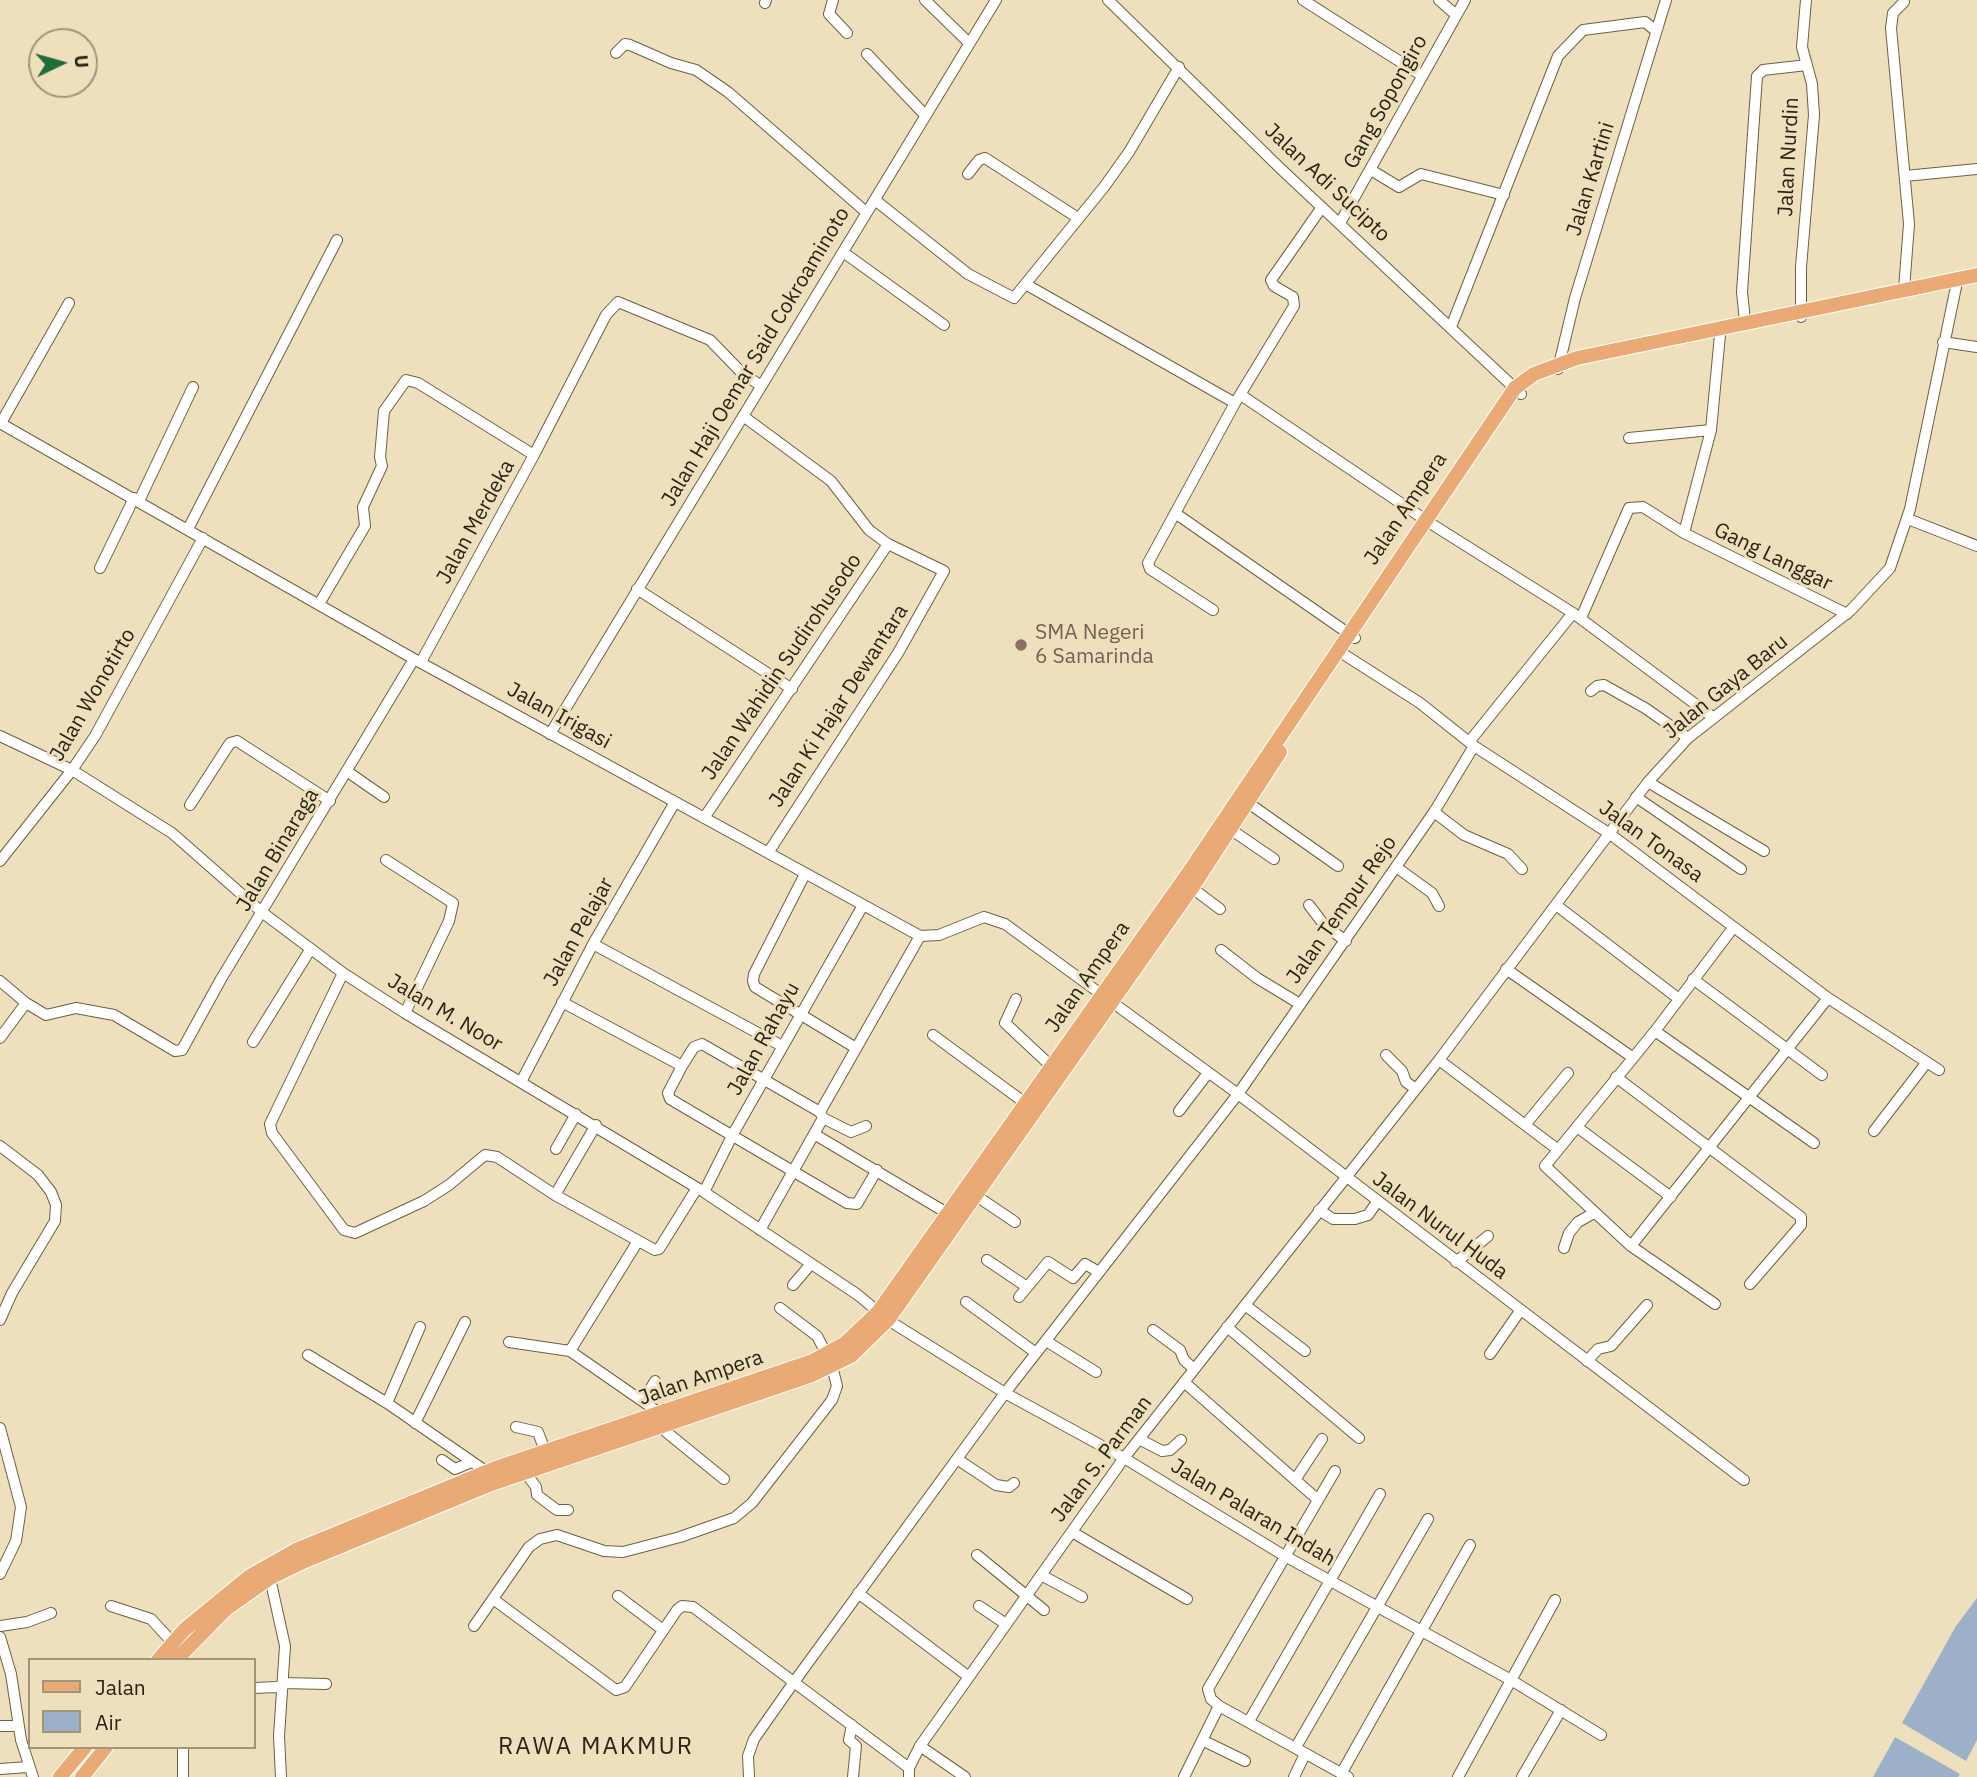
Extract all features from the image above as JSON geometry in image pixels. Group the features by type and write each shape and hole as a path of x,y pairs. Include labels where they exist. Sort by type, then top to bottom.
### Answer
{"main road":[{"name":"Jalan Ampera","path":"1559,367 1720,335 1904,289 1977,275"},
{"name":"Jalan Ampera","path":"178,1654 226,1609 270,1578 352,1540 525,1472 564,1452 829,1360 851,1356 975,1195 1191,869 1518,391 1559,367 1745,321 1801,314 1977,283"},
{"name":"Jalan Ampera","path":"883,1316 947,1213 1051,1066 1192,888 1341,652"},
{"name":"Jalan Ampera","path":"178,1654 184,1630 265,1565 344,1528 487,1472 545,1451 564,1452"},
{"path":"61,1777 83,1749"},
{"path":"82,1777 104,1749"}],"street":[{"path":"833,0 828,12 848,33"},
{"path":"925,0 968,42"},
{"name":"Jalan Haji Oemar Said Cokroaminoto","path":"550,734 760,385 844,252 968,42 996,0"},
{"name":"Jalan Adi Sucipto","path":"1108,0 1322,207 1518,391"},
{"path":"1303,0 1421,75"},
{"path":"1438,0 1456,15"},
{"name":"Gang Sopongiro","path":"1340,223 1465,0"},
{"name":"Jalan Kartini","path":"1559,367 1575,298 1666,0"},
{"name":"Jalan Nurdin","path":"1801,314 1814,115 1812,84 1802,47 1806,0"},
{"path":"1904,2 1891,18 1909,223 1904,289"},
{"path":"1451,327 1558,56 1580,32 1641,22 1656,31"},
{"path":"616,53 625,44 630,45 671,64 696,70 728,92 866,212"},
{"path":"867,54 925,116"},
{"path":"1745,321 1742,292 1757,76 1763,70 1807,65"},
{"path":"875,200 981,282 1014,298 1027,285 1129,152 1179,67"},
{"path":"968,174 985,158 1077,218"},
{"path":"1905,176 1977,169"},
{"path":"1371,170 1399,187 1421,174 1504,195"},
{"path":"1213,610 1148,567 1238,399 1294,306 1293,297 1274,286 1272,280 1322,207"},
{"path":"188,529 337,240"},
{"path":"844,252 944,325"},
{"path":"1027,285 1238,399 1577,615 1713,718"},
{"name":"Jalan Gaya Baru","path":"1350,1172 1439,1060 1648,782 1688,738 1847,614 1879,583 1890,568 1908,519 1956,287"},
{"path":"534,455 606,315 618,302 710,340 743,373 760,385"},
{"path":"1,423 69,303"},
{"path":"1684,533 1711,430 1720,335"},
{"path":"1943,342 1977,346"},
{"name":"Jalan Merdeka","path":"319,604 365,526 363,507 382,466 382,416 406,380 418,383 534,455 418,661"},
{"path":"100,568 137,500 192,387"},
{"path":"743,416 831,481 861,522 888,544"},
{"name":"Jalan Irigasi","path":"1,423 418,661 675,802 706,815 862,907 920,936"},
{"path":"1629,438 1711,430"},
{"name":"Gang Langgar","path":"1577,615 1629,508 1643,507 1684,533 1847,614"},
{"path":"1175,513 1352,636"},
{"path":"1908,519 1977,546"},
{"name":"Jalan Wonotirto","path":"0,861 72,770 115,701 203,538"},
{"name":"Jalan Ki Hajar Dewantara","path":"768,853 942,579 942,568 888,544"},
{"name":"Jalan Wahidin Sudirohusodo","path":"706,815 888,544"},
{"path":"637,589 792,689"},
{"name":"Jalan Tempur Rejo","path":"748,1777 748,1756 754,1739 794,1682 1005,1394 1238,1094 1434,812 1471,744 1577,615"},
{"name":"Jalan Tonasa","path":"1341,652 1420,703 1471,744 1610,834 1828,998 1939,1070"},
{"name":"Jalan Binaraga","path":"26,1003 46,1015 76,1008 114,1015 175,1051 182,1050 221,979 418,661"},
{"path":"1591,691 1604,685 1645,708 1688,738"},
{"name":"Jalan M. Noor","path":"0,736 72,770 172,833 263,913 310,950 405,1013 596,1125 700,1190 883,1316"},
{"path":"190,805 230,743 237,741 330,801"},
{"path":"348,772 384,797"},
{"path":"1648,782 1764,850"},
{"path":"1636,797 1741,869"},
{"name":"Jalan Pelajar","path":"521,1082 593,944 675,802"},
{"path":"1247,802 1338,866"},
{"path":"1434,812 1464,835 1508,854 1522,869"},
{"path":"1230,829 1274,859"},
{"path":"387,860 453,903 449,921 405,1013"},
{"path":"1396,867 1432,893 1439,906"},
{"path":"805,874 754,974 753,981 755,987 856,1048"},
{"path":"1192,888 1220,909"},
{"path":"1309,905 1325,926 1346,941"},
{"path":"1556,905 1679,999"},
{"name":"Jalan Rahayu","path":"638,1241 659,1249 700,1190 862,907"},
{"path":"760,1230 814,1134 856,1048 920,936 939,934 990,917 1106,999"},
{"path":"1715,1304 1631,1246 1546,1170 1546,1163 1655,1031 1733,928"},
{"path":"593,944 782,1046"},
{"path":"253,1042 310,950"},
{"path":"1221,950 1257,978 1300,1004"},
{"path":"1506,969 1632,1057"},
{"path":"344,973 270,1125 272,1133 339,1224 355,1233 424,1201 449,1185 485,1155 497,1157 555,1195 638,1241 570,1351"},
{"path":"1693,979 1822,1075"},
{"path":"0,981 26,1003 0,1038"},
{"path":"1631,1246 1750,1100 1828,998"},
{"path":"1016,999 1005,1023 1051,1066"},
{"name":"Jalan Nurul Huda","path":"1106,999 1350,1172 1377,1202 1744,1480"},
{"path":"562,1002 682,1066"},
{"path":"1655,1031 1814,1143"},
{"path":"933,1035 1025,1103"},
{"path":"866,1126 851,1132 702,1044 694,1047 682,1066 669,1098 851,1205 857,1204 864,1196 877,1170"},
{"path":"1386,1055 1402,1071 1406,1082 1416,1089"},
{"path":"1439,1060 1557,1149"},
{"path":"1874,1131 1927,1062"},
{"path":"1179,1111 1208,1073"},
{"path":"1525,1125 1568,1073"},
{"path":"1616,1077 1801,1217 1801,1225 1750,1284"},
{"path":"556,1149 576,1114"},
{"path":"555,1195 596,1125"},
{"path":"1577,1127 1671,1196"},
{"path":"814,1134 947,1213"},
{"path":"0,1146 38,1175 51,1192 55,1205 55,1221 12,1293 0,1320"},
{"name":"Jalan S. Parman","path":"909,1773 920,1746 1124,1458 1350,1172"},
{"path":"975,1195 1015,1222"},
{"path":"1319,1210 1333,1219 1355,1219 1368,1215 1377,1202"},
{"path":"1564,1248 1569,1233 1580,1219 1594,1213"},
{"path":"1455,1262 1488,1236"},
{"path":"987,1260 1027,1287"},
{"path":"1019,1297 1048,1262 1087,1288"},
{"path":"1073,1278 1085,1264 1099,1272"},
{"path":"793,1285 810,1265"},
{"path":"965,1302 1036,1353"},
{"path":"1245,1305 1305,1351"},
{"path":"1587,1361 1598,1349 1611,1346 1647,1305"},
{"path":"474,1626 530,1547 550,1535 571,1538 604,1551 623,1552 680,1537 734,1518 752,1503 832,1400 838,1386 817,1336 780,1308"},
{"path":"1490,1354 1520,1311"},
{"name":"Jalan Palaran Indah","path":"883,1316 1005,1394 1124,1458 1283,1555 1511,1680 1601,1735"},
{"path":"415,1423 465,1322"},
{"path":"387,1403 419,1327"},
{"path":"1227,1327 1359,1438"},
{"path":"1153,1329 1180,1350 1184,1360 1194,1369"},
{"path":"1046,1341 1096,1372"},
{"path":"509,1342 570,1351 643,1401 724,1479"},
{"path":"308,1355 387,1403 487,1472"},
{"path":"643,1401 655,1381"},
{"path":"1184,1382 1317,1499"},
{"path":"516,1427 538,1432 545,1451"},
{"path":"0,1429 4,1457 20,1499 21,1520 16,1541 0,1574"},
{"path":"1139,1439 1162,1451 1170,1450 1181,1440"},
{"path":"1295,1480 1322,1439"},
{"path":"957,1459 996,1485 1009,1487 1014,1483"},
{"path":"442,1460 455,1469 472,1462"},
{"path":"1335,1471 1283,1555 1208,1689 1211,1699 1219,1706 1301,1751 1345,1775 1470,1545"},
{"path":"525,1472 536,1487 537,1495 557,1510 568,1510"},
{"path":"1249,1721 1380,1494"},
{"path":"1294,1777 1301,1751 1377,1606 1428,1519"},
{"path":"1072,1532 1187,1600"},
{"path":"977,1555 1025,1598 1044,1610"},
{"path":"1041,1575 1082,1597"},
{"path":"270,1578 285,1646 280,1685 281,1777"},
{"path":"858,1593 969,1677"},
{"path":"618,1596 663,1630"},
{"path":"493,1599 616,1690 625,1688 682,1606 693,1607 852,1725 909,1773"},
{"path":"1458,1777 1555,1600"},
{"path":"111,1606 151,1619 178,1654"},
{"path":"979,1606 1006,1624"},
{"path":"0,1626 27,1622 51,1613"},
{"path":"0,1637 11,1674 30,1772 0,1769"},
{"path":"256,1688 326,1684"},
{"path":"1184,1777 1219,1706"},
{"path":"1522,1777 1560,1710"},
{"path":"852,1725 849,1740 856,1745 853,1777"},
{"path":"0,1726 19,1726"},
{"path":"1202,1740 1245,1761"},
{"path":"920,1746 965,1777"},
{"path":"183,1749 183,1777"}],"water":[{"path":"1977,1598 1977,1740 1966,1761 1902,1723 1956,1626"},
{"path":"1895,1737 1960,1774 1958,1777 1873,1777"}],"place":[{"name":"SMA Negeri 6 Samarinda","path":"1021,645"}],"district":[{"name":"RAWA MAKMUR","path":"596,1747"}]}
